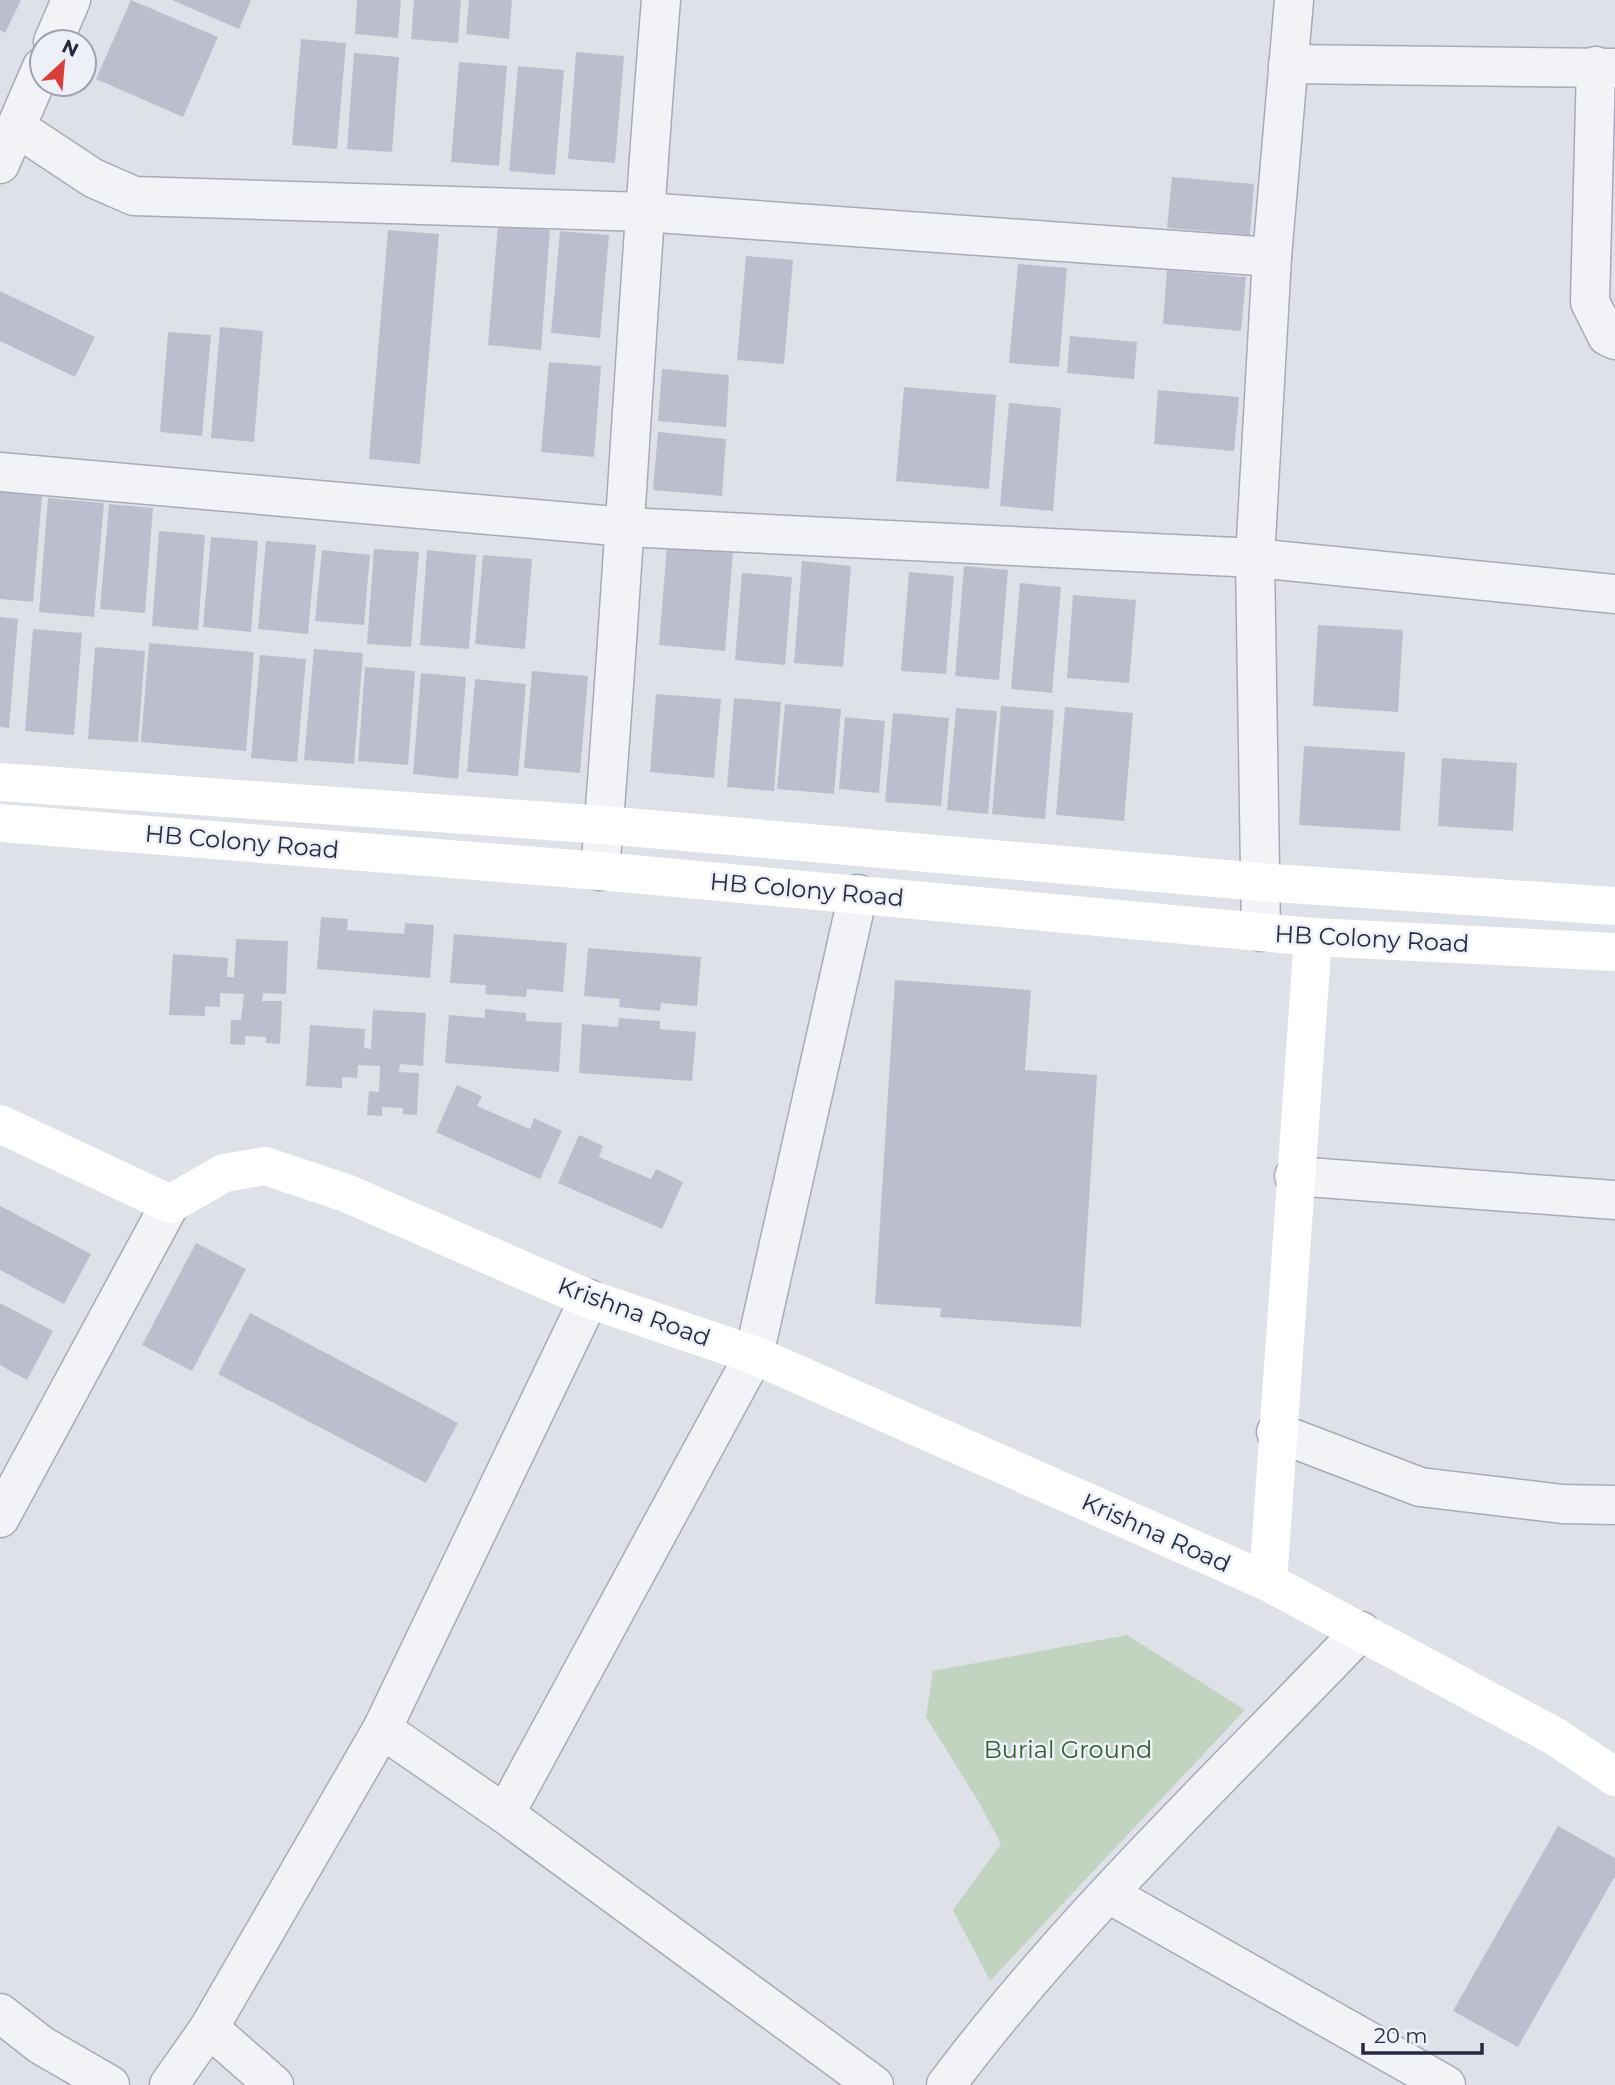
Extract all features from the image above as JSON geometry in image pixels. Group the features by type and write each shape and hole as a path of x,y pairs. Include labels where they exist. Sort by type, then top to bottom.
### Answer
{"street":[{"path":"59,28 71,0"},
{"path":"600,871 626,527 643,212 661,0"},
{"path":"1261,932 1255,558 1272,257 1294,0"},
{"path":"1287,64 1606,67 1590,302 1607,336 1615,340"},
{"path":"0,164 29,98"},
{"path":"16,127 93,178 134,196 643,212 1272,257"},
{"path":"0,472 626,527 1255,558 1615,594"},
{"path":"0,782 604,825 1261,882 1615,906"},
{"name":"HB Colony Road","path":"0,823 600,871 1312,937 1615,952"},
{"path":"505,1814 754,1355 859,894"},
{"name":"Krishna Road","path":"1268,1582 1276,1432 1312,937"},
{"path":"0,1124 170,1204 0,1518"},
{"name":"Krishna Road","path":"170,1204 224,1173 265,1166 346,1193 589,1299 754,1355 1268,1582 1556,1737 1615,1777"},
{"path":"1294,1176 1615,1200"},
{"path":"169,2085 209,2028 382,1729 589,1299"},
{"path":"1276,1432 1420,1487 1562,1504 1615,1505"},
{"path":"946,2085 1003,2009 1109,1894 1361,1631"},
{"path":"382,1729 505,1814 874,2085"},
{"path":"1109,1894 1446,2085"},
{"path":"0,2013 41,2045 110,2085"},
{"path":"209,2028 274,2085"}],"green space":[{"name":"Burial Ground","path":"1127,1635 1245,1710 990,1981 953,1910 1001,1844 980,1804 926,1717 933,1671"}],"building":[{"path":"0,0 21,0 5,33 0,30"},
{"path":"131,0 218,37 183,117 98,80"},
{"path":"172,0 251,0 239,29"},
{"path":"357,0 401,0 398,38 355,34"},
{"path":"414,0 461,0 458,43 411,39"},
{"path":"469,0 512,0 509,39 466,34"},
{"path":"301,39 346,43 337,149 292,145"},
{"path":"576,52 624,56 615,163 568,159"},
{"path":"354,53 399,57 392,152 347,149"},
{"path":"459,62 507,66 499,166 451,162"},
{"path":"518,66 564,70 555,175 509,171"},
{"path":"1172,177 1254,184 1250,235 1167,228"},
{"path":"498,225 550,230 541,350 488,345"},
{"path":"388,230 439,234 420,464 369,459"},
{"path":"560,231 609,235 600,338 551,333"},
{"path":"746,256 793,260 784,364 737,360"},
{"path":"1018,264 1067,268 1059,367 1009,363"},
{"path":"1167,270 1246,277 1241,331 1163,324"},
{"path":"0,291 95,337 75,377 0,341"},
{"path":"220,327 263,331 254,442 211,438"},
{"path":"168,332 211,335 202,436 160,432"},
{"path":"1070,336 1137,342 1134,379 1067,373"},
{"path":"549,362 601,366 594,457 541,452"},
{"path":"662,369 729,375 726,427 658,421"},
{"path":"904,387 996,395 989,489 896,481"},
{"path":"1158,390 1239,397 1234,451 1154,444"},
{"path":"1009,403 1061,408 1053,511 1000,506"},
{"path":"658,432 726,439 722,496 653,490"},
{"path":"0,492 42,496 33,602 0,599"},
{"path":"48,498 104,503 94,617 39,612"},
{"path":"109,504 153,508 145,613 100,609"},
{"path":"159,531 205,535 198,630 152,626"},
{"path":"211,537 258,541 251,632 203,627"},
{"path":"266,541 316,545 308,634 258,629"},
{"path":"667,545 733,551 725,651 659,645"},
{"path":"374,549 419,552 411,647 367,644"},
{"path":"322,550 370,555 364,625 315,621"},
{"path":"427,550 476,555 469,649 420,645"},
{"path":"483,555 532,559 525,649 475,644"},
{"path":"802,561 851,566 843,667 794,663"},
{"path":"964,566 1008,570 999,680 955,676"},
{"path":"909,572 954,576 946,674 901,671"},
{"path":"742,573 792,577 785,665 735,660"},
{"path":"1020,583 1061,587 1052,693 1011,689"},
{"path":"1073,595 1136,600 1129,683 1067,678"},
{"path":"0,617 18,619 9,728 0,727"},
{"path":"1318,625 1403,630 1398,712 1313,706"},
{"path":"33,629 82,633 74,735 25,731"},
{"path":"149,643 254,652 246,751 141,742"},
{"path":"95,647 145,651 138,742 88,739"},
{"path":"314,649 363,653 354,764 304,760"},
{"path":"260,655 306,659 297,762 251,758"},
{"path":"365,667 415,671 408,765 358,761"},
{"path":"532,671 588,676 580,773 524,768"},
{"path":"421,673 466,677 458,779 413,774"},
{"path":"475,679 526,684 518,776 467,772"},
{"path":"656,694 721,699 714,778 650,772"},
{"path":"734,698 781,702 774,791 727,787"},
{"path":"785,704 841,709 834,794 777,789"},
{"path":"1001,706 1054,710 1045,819 992,814"},
{"path":"1065,707 1133,713 1124,821 1056,815"},
{"path":"956,708 997,711 988,814 947,810"},
{"path":"893,713 949,718 941,806 885,802"},
{"path":"845,717 885,721 879,793 839,789"},
{"path":"1304,746 1405,752 1400,831 1299,825"},
{"path":"1442,758 1517,763 1513,831 1438,826"},
{"path":"321,917 348,919 347,930 404,934 405,923 434,925 430,978 317,969"},
{"path":"454,934 567,943 563,992 527,989 526,997 485,994 486,985 450,983"},
{"path":"236,939 288,941 286,994 263,993 262,1001 282,1001 280,1044 266,1043 266,1037 245,1036 245,1045 230,1044 231,1020 241,1020 244,994 220,993 220,1007 205,1006 205,1016 169,1015 173,954 228,958 227,977 234,977"},
{"path":"588,948 701,957 697,1006 661,1003 660,1011 619,1007 620,999 584,996"},
{"path":"895,980 1031,990 1025,1070 1097,1075 1081,1327 940,1317 941,1308 875,1304"},
{"path":"485,1009 526,1013 526,1021 562,1023 559,1072 445,1063 449,1015 485,1018"},
{"path":"373,1010 426,1013 423,1066 400,1064 399,1072 419,1073 417,1115 403,1114 403,1108 382,1107 382,1116 367,1115 369,1091 379,1092 380,1066 358,1065 357,1078 342,1077 342,1088 306,1086 310,1025 365,1029 364,1048 371,1049"},
{"path":"619,1018 660,1021 660,1029 696,1032 692,1081 579,1073 582,1024 618,1027"},
{"path":"457,1085 482,1096 477,1106 530,1129 534,1118 562,1131 540,1179 436,1132"},
{"path":"579,1135 603,1146 599,1157 651,1179 656,1169 683,1182 662,1229 558,1183"},
{"path":"0,1206 91,1254 64,1304 0,1270"},
{"path":"196,1243 246,1269 192,1371 142,1345"},
{"path":"0,1303 53,1331 27,1380 0,1365"},
{"path":"250,1313 458,1423 426,1483 218,1374"},
{"path":"1558,1826 1615,1858 1615,1876 1518,2047 1453,2011"}]}
